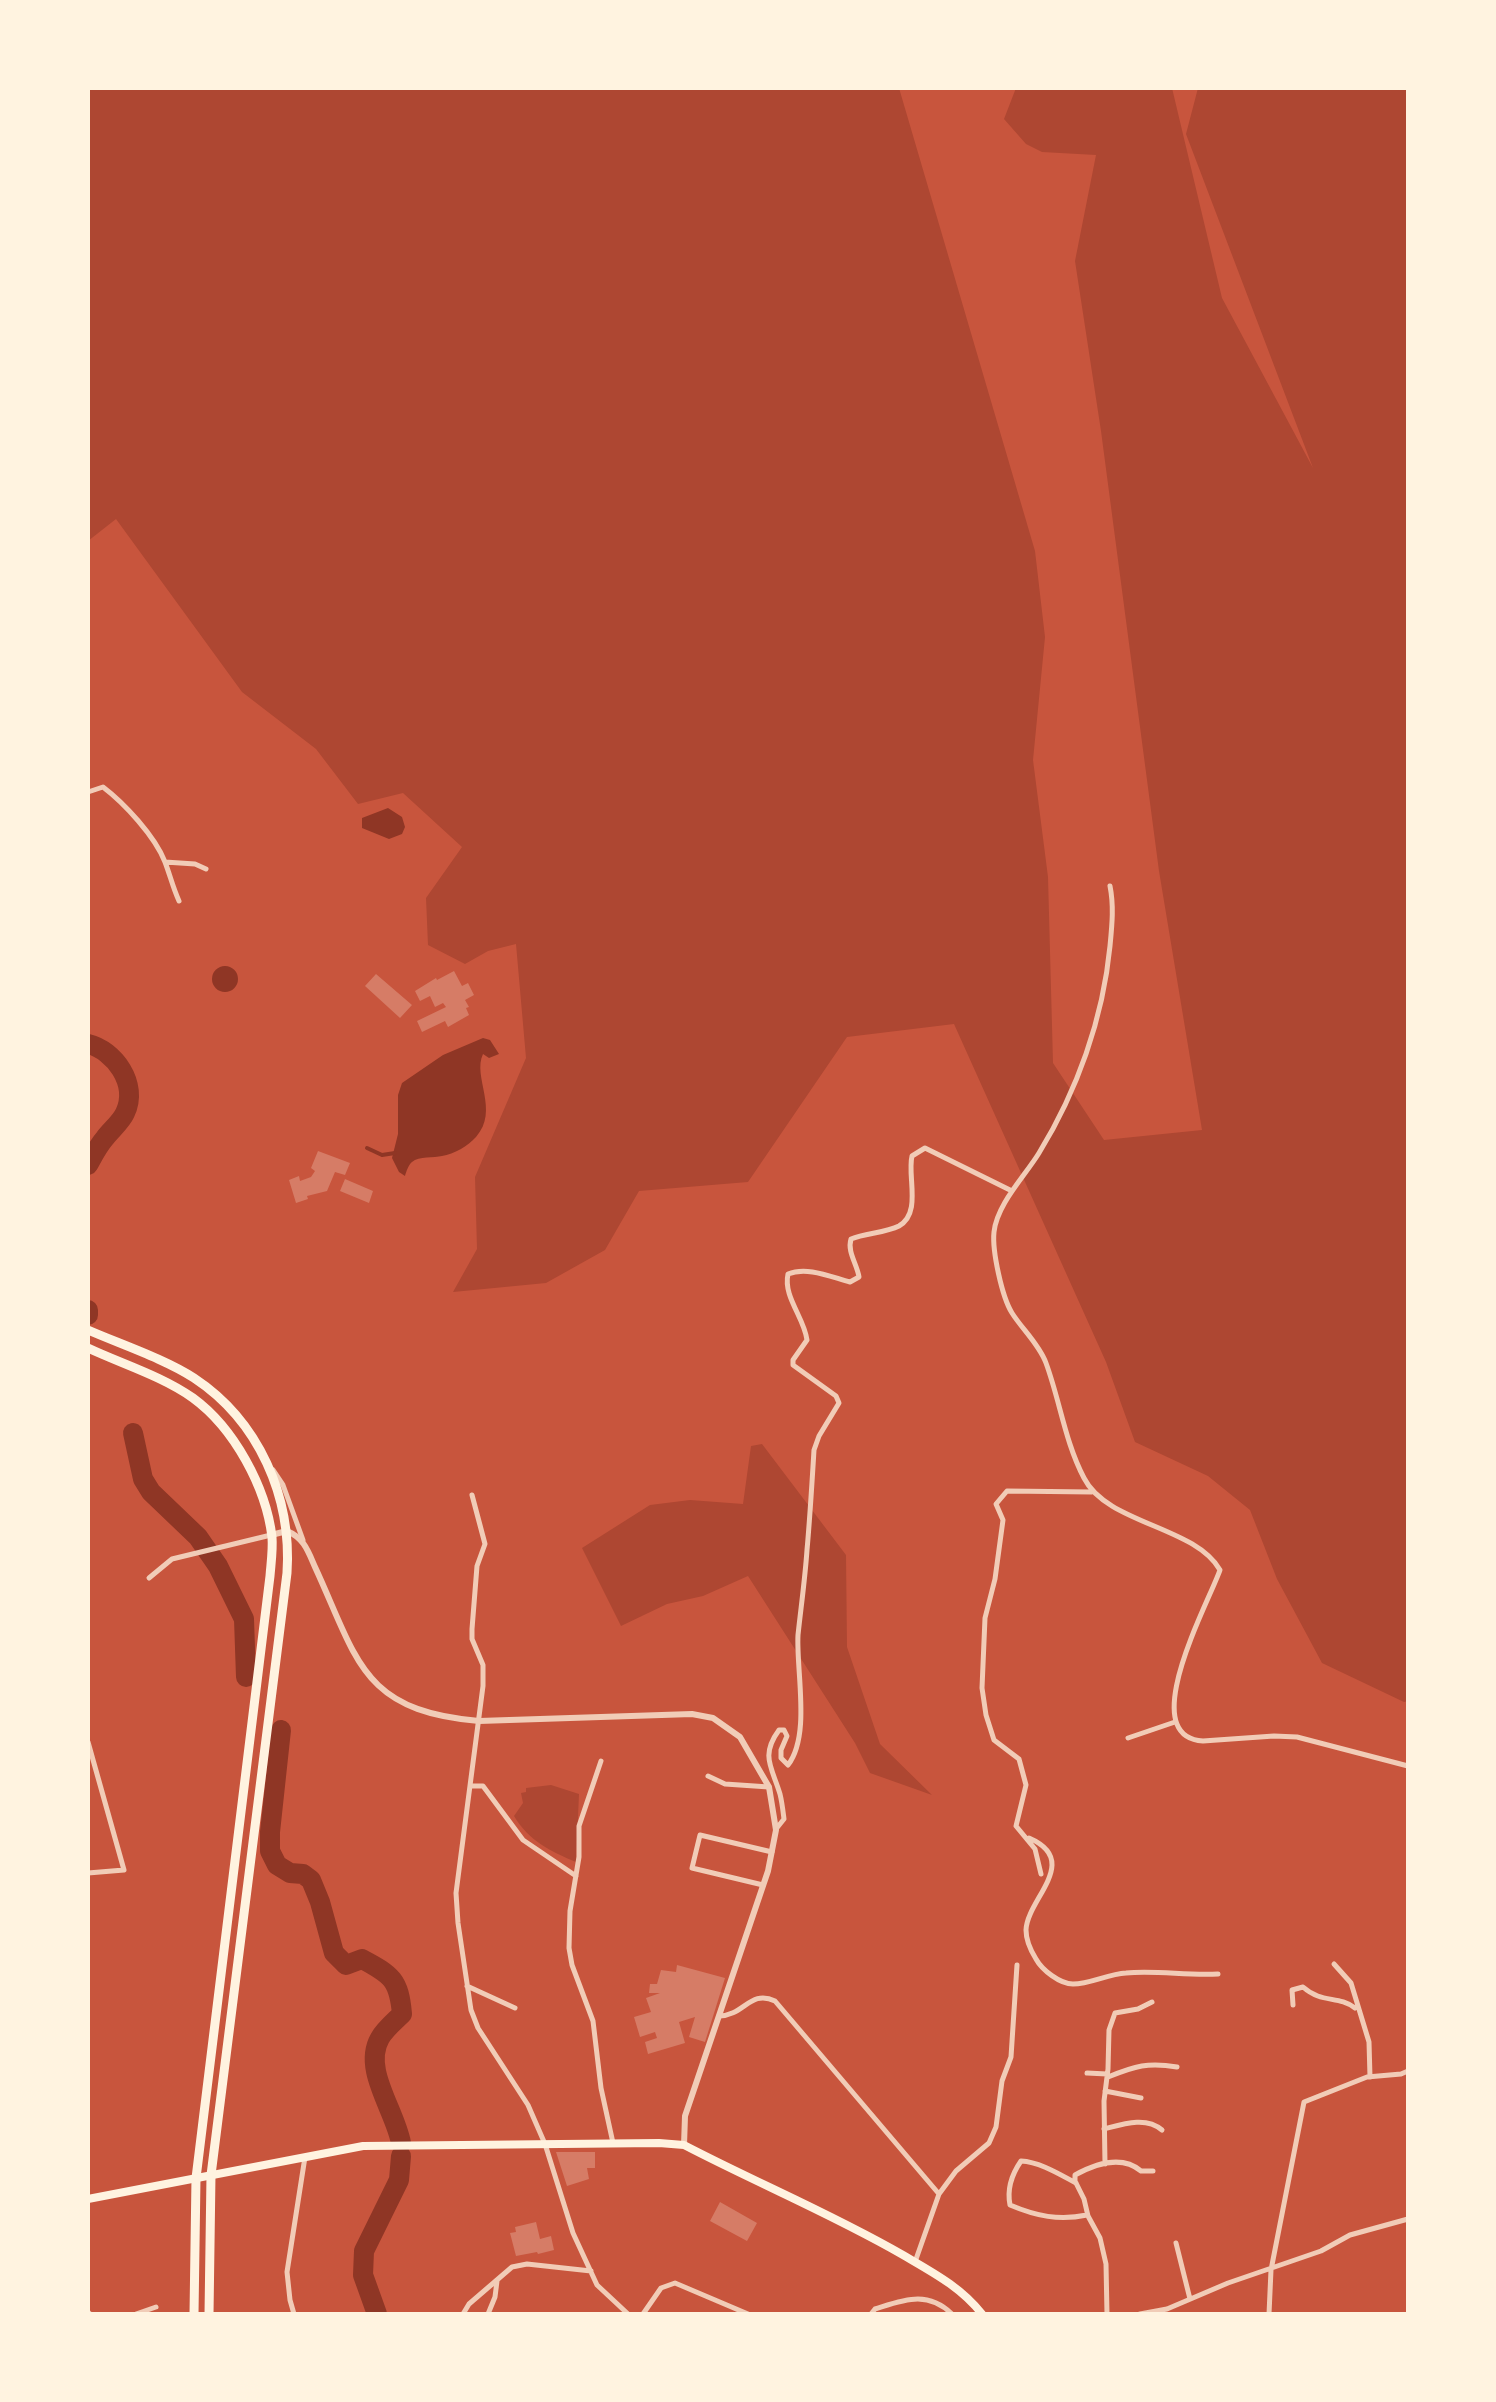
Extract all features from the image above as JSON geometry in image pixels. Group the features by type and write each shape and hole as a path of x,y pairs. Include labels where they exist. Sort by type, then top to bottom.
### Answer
{"highway":[{"path":"88,1330 173,1366 208,1388 234,1414 266,1459 281,1499 287,1532 287,1573 212,2174 210,2314"},
{"path":"88,1348 170,1385 206,1410 230,1437 250,1470 272,1536 268,1596 196,2178 194,2314"}],"main road":[{"path":"88,2199 362,2146 684,2146 858,2229 950,2283 982,2314"}],"street":[{"path":"88,792 102,787 132,815 165,862 179,900"},
{"path":"165,862 206,868"},
{"path":"1110,886 1114,905 1106,980 1079,1076 1045,1143 1012,1191 994,1232 1003,1296 1044,1358 1086,1483 1120,1510 1198,1547 1214,1559 1220,1570 1175,1686 1175,1722 1179,1731 1194,1740 1298,1737 1408,1766"},
{"path":"776,1830 784,1819 768,1756 770,1742 779,1730 784,1730 787,1736 781,1758 788,1765 797,1744 800,1721 798,1639 814,1450 839,1404 836,1396 794,1365 793,1360 808,1340 790,1297 788,1274 805,1270 855,1281 858,1271 849,1246 851,1239 898,1226 905,1220 910,1213 912,1156 925,1148 1012,1191"},
{"path":"266,1459 283,1485 354,1654 382,1691 425,1713 445,1718 479,1721 692,1714 713,1718 740,1736 769,1788 776,1830 763,1885 685,2116 684,2146"},
{"path":"1041,1874 1035,1849 1016,1826 1026,1785 1019,1760 994,1740 982,1688 985,1618 1003,1520 996,1504 1008,1492 1096,1492"},
{"path":"472,1496 485,1544 477,1566 472,1628 472,1640 483,1665 456,1907 473,2019 522,2094 545,2144 573,2233 597,2285 628,2314"},
{"path":"149,1578 172,1560 287,1532 303,1540"},
{"path":"1128,1738 1175,1722"},
{"path":"88,1742 124,1870 88,1873"},
{"path":"601,1761 579,1826 569,1948 592,2021 612,2143"},
{"path":"708,1776 725,1784 769,1788"},
{"path":"470,1786 482,1786 523,1840 576,1876"},
{"path":"763,1885 692,1868 696,1848 700,1835 772,1852"},
{"path":"1026,1837 1042,1846 1051,1862 1048,1884 1032,1909 1026,1929 1037,1962 1050,1974 1070,1985 1130,1972 1218,1974"},
{"path":"1334,1964 1350,1983 1369,2042 1370,2076"},
{"path":"915,2262 938,2194 956,2170 989,2143 996,2127 1002,2081 1011,2057 1017,1965"},
{"path":"467,1986 515,2008"},
{"path":"1292,2006 1292,1990 1303,1987 1312,1996 1347,2002 1357,2010"},
{"path":"719,2016 732,2015 757,1997 775,2001 938,2194"},
{"path":"1105,2164 1109,2030 1115,2014 1152,2002"},
{"path":"1087,2073 1107,2076 1138,2064 1177,2067"},
{"path":"1269,2314 1270,2270 1304,2102 1370,2076 1408,2072"},
{"path":"1105,2091 1141,2098"},
{"path":"1104,2129 1135,2122 1157,2124 1162,2130"},
{"path":"294,2314 287,2272 305,2157"},
{"path":"1076,2183 1039,2164 1021,2161 1011,2183 1010,2205 1058,2218 1088,2214"},
{"path":"1107,2314 1106,2264 1076,2175 1091,2166 1105,2164 1132,2164 1141,2171 1153,2170"},
{"path":"1140,2314 1174,2310 1190,2299 1320,2251 1350,2235 1408,2219"},
{"path":"1176,2243 1190,2299"},
{"path":"463,2314 469,2304 512,2267 527,2264 590,2271"},
{"path":"488,2314 497,2281"},
{"path":"643,2314 661,2288 675,2282 748,2314"},
{"path":"871,2314 875,2309 918,2297 952,2314"},
{"path":"136,2314 156,2307"}],"shaded area":[{"path":"88,88 899,88 1035,551 1045,637 1033,760 1048,877 1053,1063 1104,1140 1202,1130 1159,871 1075,261 1096,155 1042,152 1026,144 1004,119 1016,88 1172,88 1222,298 1313,468 1186,134 1198,88 1408,88 1408,1701 1322,1663 1277,1579 1250,1510 1208,1476 1135,1442 1106,1362 954,1024 847,1037 748,1182 639,1191 605,1250 546,1283 453,1292 477,1249 475,1177 526,1058 516,944 488,951 465,964 428,945 426,898 462,847 403,793 358,804 316,749 242,692 116,519 88,541"},
{"path":"388,808 402,817 402,834 389,839 362,828 362,818"},
{"path":"225,966 234,970 238,979 234,988 225,992 216,988 212,979 216,970"},
{"path":"483,1038 490,1040 499,1054 489,1058 483,1054 481,1063 486,1105 483,1127 473,1140 456,1151 415,1160 405,1176 392,1158 402,1083 443,1055"},
{"path":"762,1444 846,1555 847,1647 880,1744 932,1795 870,1773 855,1743 748,1576 703,1596 667,1604 621,1626 582,1548 650,1505 690,1500 743,1504 751,1446"},
{"path":"551,1785 579,1794 576,1862 541,1844 514,1816 523,1803 521,1793 526,1788"}],"building":[{"path":"454,971 462,986 468,983 474,995 465,1000 469,1015 448,1027 445,1021 422,1032 417,1021 446,1007 443,1003 435,1007 430,996 420,1001 415,991"},
{"path":"376,974 412,1005 400,1018 365,986"},
{"path":"318,1151 350,1163 345,1175 335,1172 327,1191 296,1203 289,1180 311,1177"},
{"path":"345,1179 373,1191 369,1203 340,1191"},
{"path":"677,1965 725,1978 705,2042 689,2037 695,2017 679,2022 685,2043 648,2054 645,2042 657,2038 655,2032 640,2037 634,2017 651,2012 646,1998 660,1993 649,1993 650,1984 657,1984 661,1970 676,1972"},
{"path":"556,2152 595,2152 595,2168 587,2168 589,2179 567,2186"},
{"path":"720,2202 757,2223 747,2241 710,2221"},
{"path":"536,2222 540,2239 551,2236 554,2250 516,2256 510,2233 516,2232 515,2227"}],"waterway":[{"path":"88,1044 115,1061 129,1091 123,1116 88,1165"},
{"path":"367,1148 382,1155 395,1153"},
{"path":"88,1310 88,1315"},
{"path":"133,1433 143,1479 151,1492 198,1537 218,1566 244,1619 246,1677"},
{"path":"281,1730 270,1851 277,1865 311,1880 334,1953 346,1965 362,1959 387,1974 396,1986 402,2014 380,2038 375,2063 401,2143"},
{"path":"377,2314 363,2275 364,2251 399,2180 401,2156"}]}
